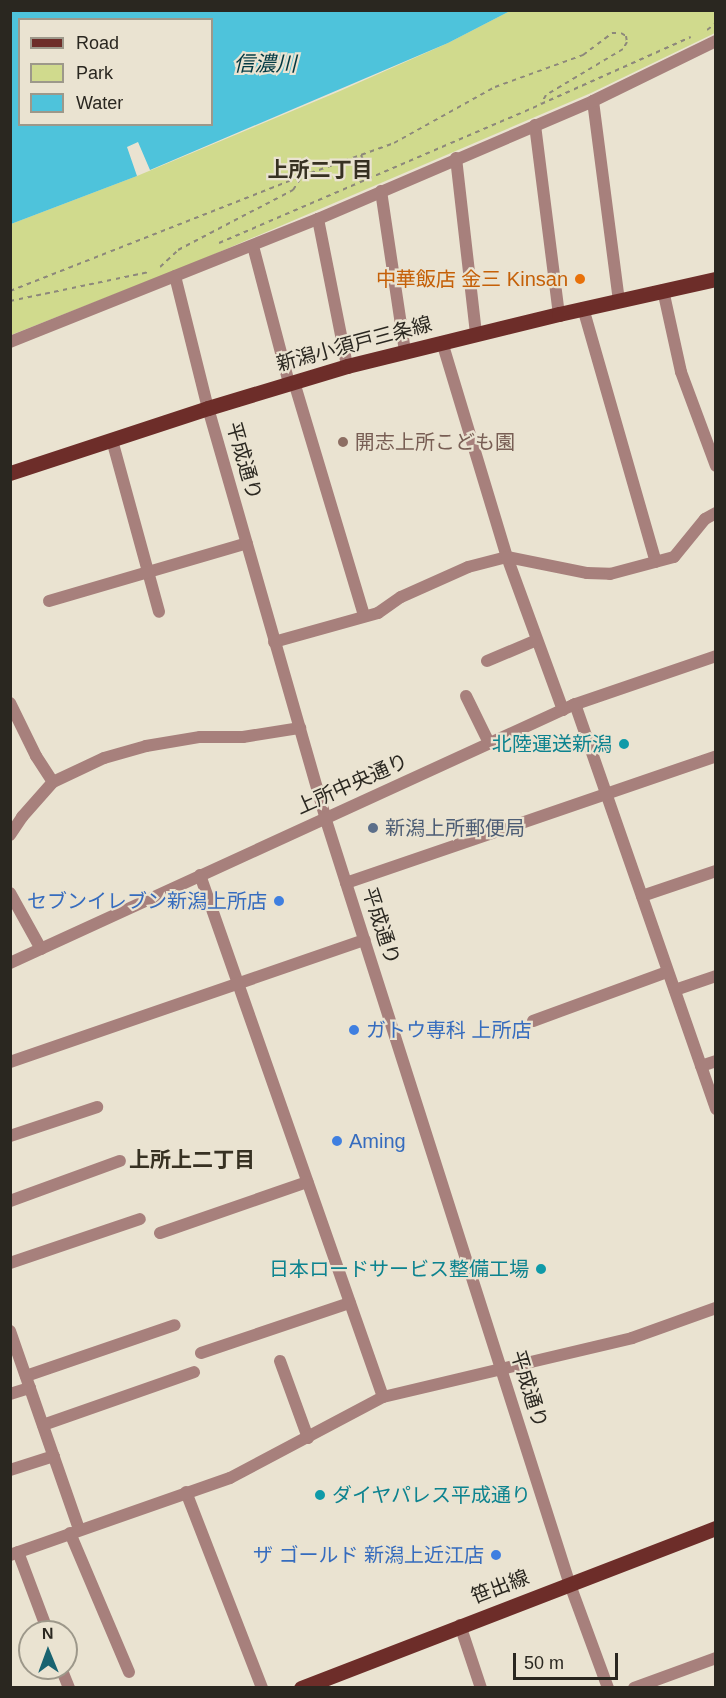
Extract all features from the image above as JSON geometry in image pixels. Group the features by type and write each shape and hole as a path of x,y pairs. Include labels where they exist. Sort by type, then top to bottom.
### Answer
{"main road":[{"name":"新潟小須戸三条線","path":"11,473 208,408 347,366 583,308 716,279"},
{"name":"笹出線","path":"301,1688 569,1582 716,1528"}],"street":[{"path":"10,342 318,219 593,101 716,41"},
{"path":"593,101 619,300"},
{"path":"535,125 559,314"},
{"path":"456,158 476,334"},
{"path":"381,191 405,351"},
{"path":"318,219 347,366"},
{"path":"253,246 292,382 364,615"},
{"name":"平成通り","path":"175,276 208,408 325,817 569,1582 608,1688"},
{"path":"663,290 681,372 716,466"},
{"path":"583,308 656,562"},
{"path":"442,342 507,557 537,640 569,707 604,794 716,1109"},
{"path":"112,440 159,612"},
{"path":"274,642 364,615 378,613 402,597 468,567 507,557 587,573 610,574 674,558 705,519 716,513"},
{"path":"49,601 247,543"},
{"path":"486,661 537,640"},
{"name":"上所中央通り","path":"10,963 569,707 716,656"},
{"path":"466,696 489,743"},
{"path":"10,703 36,756 53,782"},
{"path":"10,834 53,782 104,758 146,746 200,737 243,736 300,728"},
{"path":"346,883 716,756"},
{"path":"642,896 716,872"},
{"path":"200,875 383,1397"},
{"path":"10,893 41,949"},
{"path":"10,1062 365,940"},
{"path":"533,1021 667,972"},
{"path":"675,990 716,976"},
{"path":"701,1066 716,1061"},
{"path":"10,1136 97,1107"},
{"path":"10,1201 120,1161"},
{"path":"160,1233 307,1182"},
{"path":"10,1263 140,1219"},
{"path":"201,1353 350,1303"},
{"path":"43,1620 14,1554 231,1478 259,1461 308,1438 383,1397 632,1338 716,1308"},
{"path":"10,1394 28,1382 175,1325"},
{"path":"12,1339 54,1456 75,1531 129,1672"},
{"path":"280,1361 308,1438"},
{"path":"43,1425 194,1372"},
{"path":"10,1470 54,1456"},
{"path":"186,1492 262,1688"},
{"path":"460,1625 481,1688"},
{"path":"634,1688 716,1658"}],"path":[{"path":"210,247 541,104 689,38 716,23"},
{"path":"10,291 302,176 394,143 495,87 583,55 612,33 621,33 626,36 627,42 623,49 546,95 541,104"},
{"path":"361,155 371,177"},
{"path":"157,270 178,250 293,190 302,176"},
{"path":"10,301 157,270 167,265"}],"green space":[{"path":"510,11 715,11 715,33 591,93 189,265 11,335 11,224 137,176 340,91 448,43"}],"water":[{"name":"信濃川","path":"11,10 510,10 448,43 150,170 138,142 127,147 137,176 11,224"}],"place":[{"name":"中華飯店 金三 Kinsan","path":"580,279"},
{"name":"開志上所こども園","path":"343,442"},
{"name":"北陸運送新潟","path":"624,744"},
{"name":"新潟上所郵便局","path":"373,828"},
{"name":"セブンイレブン新潟上所店","path":"279,901"},
{"name":"ガトウ専科 上所店","path":"354,1030"},
{"name":"Aming","path":"337,1141"},
{"name":"日本ロードサービス整備工場","path":"541,1269"},
{"name":"ダイヤパレス平成通り","path":"320,1495"},
{"name":"ザ ゴールド 新潟上近江店","path":"496,1555"}],"district":[{"name":"上所二丁目","path":"320,170"},
{"name":"上所上二丁目","path":"192,1160"}]}
